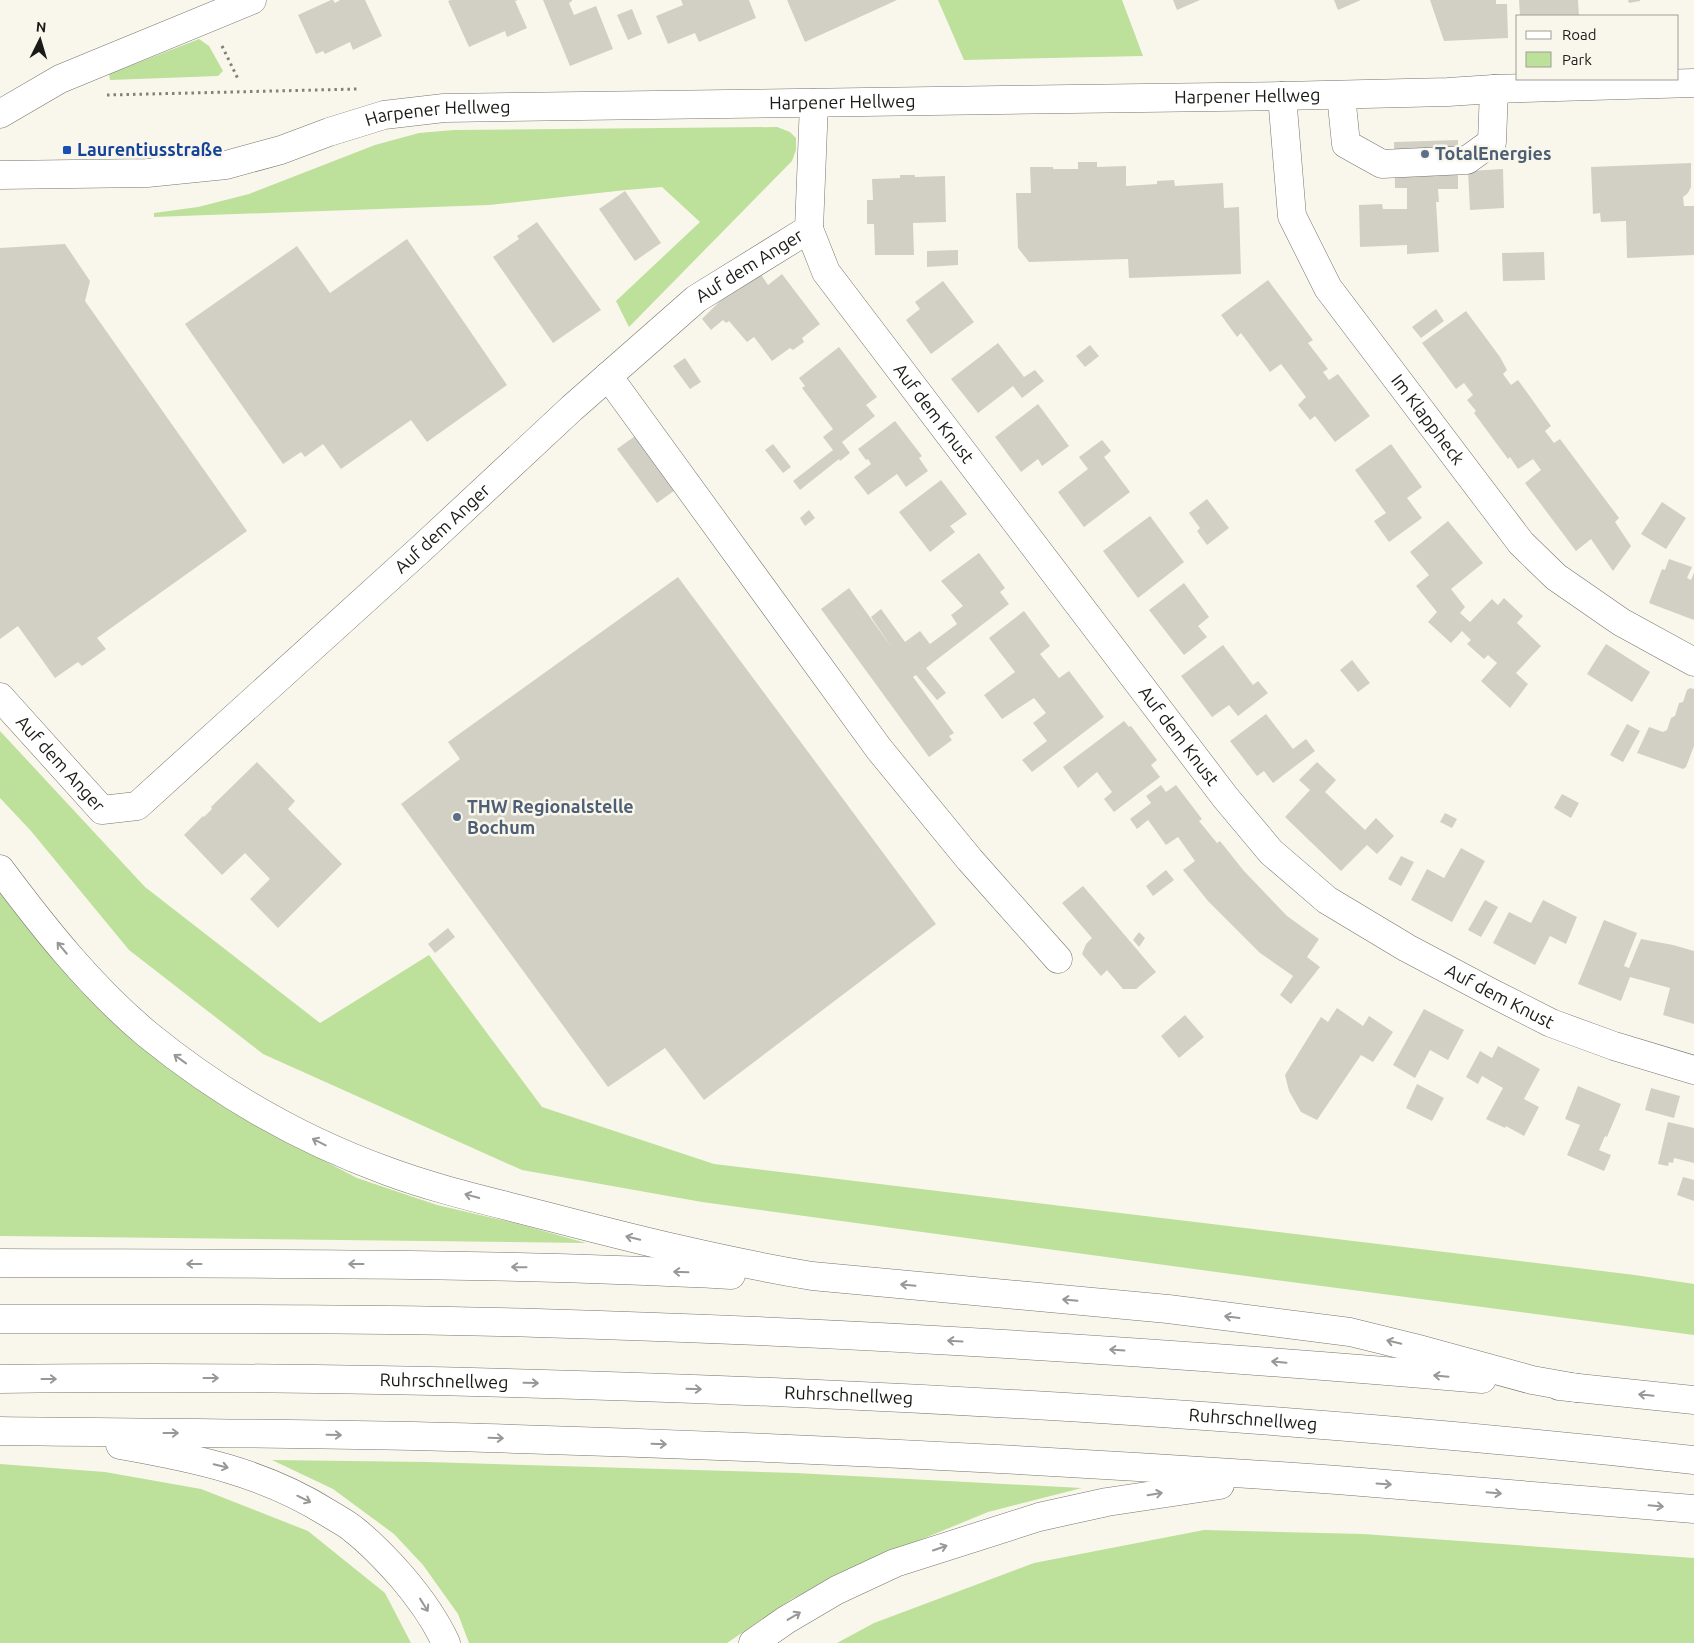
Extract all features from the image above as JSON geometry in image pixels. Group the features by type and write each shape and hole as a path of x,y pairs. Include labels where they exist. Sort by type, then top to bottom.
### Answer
{"main road":[{"path":"0,114 60,79 252,0"},
{"name":"Harpener Hellweg","path":"0,176 147,172 226,165 281,150 329,132 384,115 444,108 1282,96 1694,84"},
{"path":"1341,94 1346,144 1382,164 1467,160 1473,156 1492,142 1494,89"},
{"name":"Im Klappheck","path":"1282,96 1292,216 1328,288 1522,543 1556,577 1621,622 1694,662"},
{"name":"Auf dem Anger","path":"0,697 102,810 136,806 608,376 696,299 809,229 814,103"},
{"name":"Auf dem Knust","path":"809,229 826,272 1214,782 1271,852 1327,900 1407,948 1490,992 1551,1022 1614,1046 1694,1070"},
{"path":"608,376 757,578 879,749 970,860 1058,958"},
{"path":"0,869 67,954 115,1005 145,1032 229,1092 285,1125 334,1150 388,1171 448,1190 601,1231 762,1267 812,1276 1168,1310 1350,1332 1532,1380 1577,1388"},
{"path":"0,1263 583,1268 870,1282"},
{"path":"0,1319 373,1320 539,1323 865,1336 1248,1359 1694,1400"},
{"name":"Ruhrschnellweg","path":"0,1379 205,1378 394,1380 708,1389 894,1397 1256,1420 1694,1460"},
{"path":"0,1431 312,1434 485,1438 1023,1460 1336,1480 1694,1509"},
{"path":"0,1431 102,1442 229,1468 259,1478 307,1500 352,1528 387,1559 418,1596 446,1643"},
{"path":"753,1643 786,1620 837,1590 895,1563 1039,1517 1107,1502 1230,1484 1336,1480"}],"path":[{"path":"209,18 239,81"},
{"path":"107,95 362,89"}],"green space":[{"path":"938,0 1122,0 1143,56 964,60"},
{"path":"199,39 209,46 223,71 218,76 110,80 109,74"},
{"path":"777,127 790,132 796,138 796,150 792,161 629,327 616,301 700,222 662,187 489,205 154,217 154,213 198,207 249,194 375,145 419,133 454,130"},
{"path":"0,731 145,887 320,1023 429,955 542,1107 714,1164 1635,1275 1694,1284 1694,1335 702,1202 522,1170 263,1054 129,950 31,831 0,798"},
{"path":"0,893 80,990 163,1064 246,1120 357,1178 437,1205 519,1224 586,1243 0,1236"},
{"path":"272,1460 427,1462 796,1473 1082,1488 988,1512 898,1549 792,1599 727,1643 469,1643 458,1614 423,1565 394,1534 333,1489"},
{"path":"0,1464 105,1472 201,1489 308,1531 385,1593 411,1643 0,1643"},
{"path":"1204,1530 1363,1534 1694,1558 1694,1643 837,1643 874,1623 1034,1563"}],"building":[{"path":"331,0 335,3 340,0 365,0 382,36 353,50 350,42 325,54 323,51 316,54 298,15"},
{"path":"518,0 515,1 527,28 507,37 505,31 469,47 448,1"},
{"path":"543,0 572,0 569,3 574,15 596,6 613,49 570,66"},
{"path":"681,0 749,0 756,18 699,42 695,33 668,44 656,16 683,5"},
{"path":"787,0 897,0 805,42"},
{"path":"1173,0 1200,0 1177,10"},
{"path":"1334,0 1361,0 1338,10"},
{"path":"1430,0 1496,0 1496,4 1507,4 1508,38 1444,41"},
{"path":"1519,0 1578,0 1579,15 1520,15"},
{"path":"1628,0 1640,0 1640,1 1629,3"},
{"path":"632,9 642,34 628,40 617,15"},
{"path":"1458,140 1458,189 1438,189 1439,202 1436,202 1439,252 1407,254 1407,245 1360,247 1359,205 1382,204 1383,209 1407,209 1407,188 1395,188 1394,142"},
{"path":"1078,162 1097,162 1097,167 1126,166 1126,186 1157,184 1157,181 1174,180 1175,186 1223,183 1224,208 1239,207 1241,274 1129,278 1128,259 1029,262 1018,248 1016,193 1031,193 1030,167 1078,169"},
{"path":"1691,163 1691,187 1683,197 1684,206 1694,206 1694,255 1627,258 1626,221 1601,222 1600,213 1593,214 1591,167"},
{"path":"1503,169 1504,208 1470,210 1468,171"},
{"path":"900,175 915,175 915,177 945,176 946,222 913,223 914,255 875,255 874,224 867,224 867,200 873,200 872,179 900,178"},
{"path":"625,191 661,243 635,261 599,209"},
{"path":"537,222 601,310 553,343 493,257 519,239 517,236"},
{"path":"407,239 507,385 427,442 411,420 341,469 323,444 305,457 301,452 283,464 185,324 297,246 330,293"},
{"path":"65,244 90,281 85,301 247,531 97,638 106,649 82,666 78,662 55,678 18,626 0,639 0,248"},
{"path":"958,250 958,265 927,267 927,251"},
{"path":"1544,252 1545,280 1503,281 1502,253"},
{"path":"758,270 768,285 782,274 820,324 802,338 804,342 793,350 790,348 772,361 754,337 747,342 729,321 726,323 723,320 711,330 702,319 722,299"},
{"path":"1268,280 1313,340 1308,343 1328,369 1323,372 1329,380 1338,374 1370,416 1335,442 1315,416 1310,420 1298,405 1306,397 1281,364 1270,372 1241,333 1237,337 1221,315"},
{"path":"943,281 974,322 931,354 906,320 920,309 915,302"},
{"path":"1436,309 1444,321 1421,338 1412,327"},
{"path":"1466,311 1500,357 1507,370 1503,374 1511,385 1518,380 1551,426 1545,431 1554,443 1560,439 1619,518 1615,522 1631,546 1613,571 1591,539 1576,551 1525,483 1541,470 1533,459 1518,469 1510,457 1508,459 1474,413 1476,411 1467,400 1473,395 1464,383 1456,389 1422,343"},
{"path":"998,343 1024,377 1035,370 1044,381 1022,398 1013,386 978,413 951,379"},
{"path":"1090,345 1099,356 1085,367 1076,356"},
{"path":"839,347 877,397 866,405 875,416 842,442 850,453 840,461 839,459 800,490 793,481 833,450 823,437 833,429 802,388 805,386 799,378"},
{"path":"685,358 701,382 690,389 673,366"},
{"path":"1038,404 1069,446 1042,466 1038,459 1021,472 995,437"},
{"path":"895,421 922,456 919,458 928,471 906,487 897,474 868,495 854,477 871,464 858,449"},
{"path":"638,434 678,488 657,503 617,449"},
{"path":"1102,440 1111,451 1104,457 1130,492 1084,527 1058,492 1088,469 1079,457"},
{"path":"773,444 791,467 783,473 765,450"},
{"path":"1391,444 1422,487 1407,498 1422,518 1389,542 1374,521 1386,513 1355,470"},
{"path":"941,480 967,514 950,526 955,532 930,552 899,512"},
{"path":"1207,499 1229,528 1207,545 1197,531 1200,528 1189,513"},
{"path":"1662,502 1686,518 1666,549 1641,534"},
{"path":"809,510 815,518 805,526 800,518"},
{"path":"1150,516 1184,562 1138,598 1103,551"},
{"path":"1448,521 1483,563 1451,589 1465,607 1460,613 1470,622 1492,599 1498,605 1504,598 1523,616 1517,623 1541,646 1516,673 1528,684 1510,708 1481,681 1497,663 1488,655 1484,659 1467,644 1471,640 1462,631 1451,643 1428,622 1437,612 1416,586 1429,575 1410,552"},
{"path":"979,553 1005,588 1000,592 1009,604 926,668 946,693 937,700 916,675 913,677 954,733 949,736 952,740 929,757 821,609 849,588 892,648 871,617 881,609 905,642 920,631 930,644 957,624 951,615 963,606 941,581"},
{"path":"1669,559 1692,567 1687,578 1691,580 1694,573 1694,620 1649,603 1662,569 1665,570"},
{"path":"678,577 936,924 704,1100 665,1048 608,1087 401,804 460,759 448,742"},
{"path":"1184,583 1209,617 1198,626 1207,637 1184,655 1149,610"},
{"path":"1024,611 1050,646 1040,654 1059,678 1069,671 1104,717 1032,772 1022,760 1047,741 1033,723 1046,713 1034,698 1002,719 984,695 1015,672 989,638"},
{"path":"1606,644 1650,672 1632,702 1587,674"},
{"path":"1223,645 1253,685 1258,681 1268,693 1238,716 1229,705 1212,717 1181,676"},
{"path":"1352,660 1370,683 1358,692 1340,670"},
{"path":"1690,688 1694,689 1694,746 1686,767 1683,769 1637,753 1649,727 1663,732 1667,730 1671,718 1675,716 1679,703 1683,702 1687,690"},
{"path":"1266,714 1293,749 1306,739 1315,751 1273,783 1264,771 1257,776 1230,741"},
{"path":"1124,721 1129,727 1131,726 1157,760 1151,765 1160,777 1114,812 1104,799 1112,792 1097,772 1078,788 1063,767"},
{"path":"1627,724 1640,731 1623,762 1610,755"},
{"path":"257,762 295,801 288,809 342,864 278,928 250,899 270,879 245,853 222,875 184,835"},
{"path":"1317,762 1336,780 1325,792 1365,830 1376,818 1394,836 1377,854 1367,845 1341,871 1285,817 1310,790 1299,780"},
{"path":"1161,785 1166,792 1176,785 1202,819 1199,821 1217,843 1220,841 1244,871 1287,916 1319,939 1307,957 1320,967 1291,1004 1280,995 1293,976 1260,953 1208,901 1183,870 1195,861 1178,837 1166,845 1148,820 1137,829 1130,819 1151,803 1146,796"},
{"path":"1562,794 1579,803 1571,818 1554,808"},
{"path":"1445,813 1457,819 1452,828 1440,822"},
{"path":"1461,848 1485,861 1452,922 1411,900 1427,869 1444,878"},
{"path":"1401,856 1414,862 1401,886 1388,879"},
{"path":"1166,870 1174,880 1153,896 1146,886"},
{"path":"1083,886 1156,972 1136,989 1123,989 1107,970 1101,976 1082,954 1086,944 1092,938 1062,903"},
{"path":"1485,900 1498,907 1481,937 1468,930"},
{"path":"1543,900 1577,917 1566,944 1550,936 1535,965 1493,943 1509,912 1531,923"},
{"path":"1604,920 1637,933 1624,966 1629,968 1641,939 1694,951 1694,1024 1663,1015 1670,988 1630,977 1621,1001 1578,984"},
{"path":"448,928 455,937 435,953 428,944"},
{"path":"1139,932 1145,938 1139,947 1133,940"},
{"path":"1337,1008 1363,1026 1369,1016 1393,1032 1373,1062 1361,1055 1317,1120 1301,1112 1289,1091 1285,1075 1321,1017 1328,1022"},
{"path":"1424,1009 1464,1030 1448,1060 1430,1050 1415,1078 1393,1065"},
{"path":"1185,1015 1204,1037 1179,1058 1161,1036"},
{"path":"1498,1046 1540,1069 1524,1099 1539,1107 1524,1136 1506,1126 1505,1128 1486,1119 1503,1088 1482,1076 1478,1084 1466,1077 1480,1051 1492,1058"},
{"path":"1417,1084 1444,1098 1432,1121 1406,1108"},
{"path":"1578,1086 1621,1104 1607,1137 1605,1136 1599,1150 1611,1155 1604,1171 1567,1155 1580,1125 1565,1119"},
{"path":"1651,1088 1680,1096 1674,1118 1645,1110"},
{"path":"1668,1122 1694,1128 1694,1163 1674,1158 1673,1163 1669,1162 1668,1166 1658,1164"},
{"path":"1683,1177 1694,1180 1694,1201 1677,1195"}],"place":[{"name":"Laurentiusstraße","path":"67,150"},
{"name":"TotalEnergies","path":"1425,154"},
{"name":"THW Regionalstelle Bochum","path":"457,817"}]}
